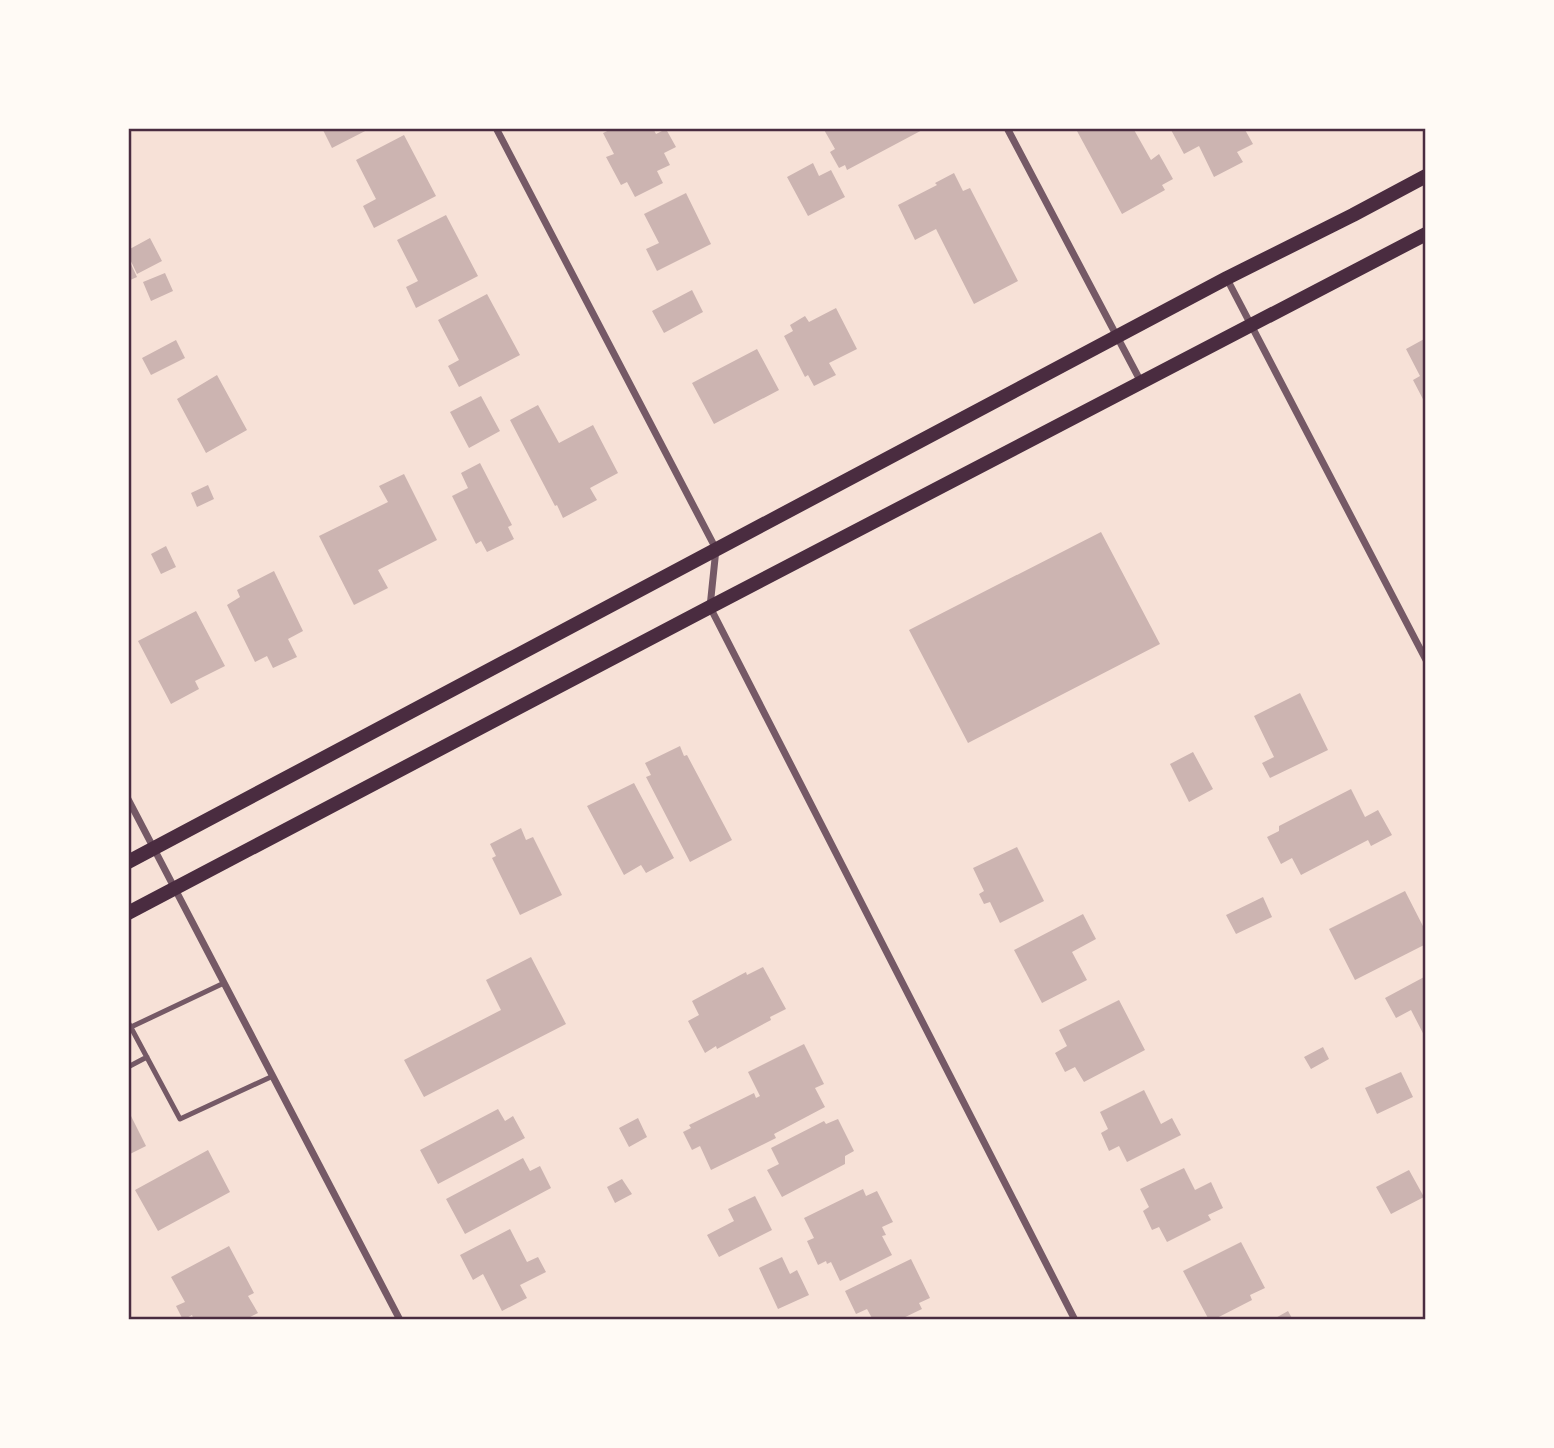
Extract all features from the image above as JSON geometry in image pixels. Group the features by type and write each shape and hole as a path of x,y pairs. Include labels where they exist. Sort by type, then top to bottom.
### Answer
{"main road":[{"path":"128,862 1117,336 1426,176"},
{"path":"128,912 1426,234"}],"street":[{"path":"496,128 716,549 710,607 1075,1320"},
{"path":"1007,128 1141,382"},
{"path":"1227,278 1426,660"},
{"path":"128,799 400,1320"}],"lane":[{"path":"224,983 129,1024 180,1119 273,1076"},
{"path":"128,1067 147,1057"}],"building":[{"path":"322,128 371,128 332,148"},
{"path":"614,128 653,128 656,134 666,129 676,147 664,153 670,165 657,171 663,183 635,197 627,182 621,185 606,157 614,154 603,133"},
{"path":"823,128 926,128 847,170 845,165 839,168 830,152 835,149"},
{"path":"1082,128 1133,128 1151,160 1159,154 1173,179 1162,185 1165,190 1122,214 1077,131"},
{"path":"1170,128 1244,128 1253,144 1237,152 1243,162 1214,177 1199,146 1184,154"},
{"path":"404,135 436,196 374,228 363,206 376,199 356,160"},
{"path":"813,163 819,176 831,170 845,197 808,216 787,177"},
{"path":"954,173 963,191 970,188 1018,281 974,304 936,229 915,240 898,205"},
{"path":"686,193 711,244 657,271 646,249 659,243 644,214"},
{"path":"446,215 478,276 416,308 406,287 418,281 397,240"},
{"path":"150,238 162,261 137,274 128,250"},
{"path":"130,262 137,277 128,281 128,263"},
{"path":"165,273 173,291 151,301 143,282"},
{"path":"692,290 703,312 664,333 652,311"},
{"path":"487,294 520,355 459,387 448,366 459,360 438,320"},
{"path":"836,308 857,349 829,363 836,375 814,386 808,375 805,377 784,336 793,331 790,325 805,316 809,322"},
{"path":"1426,338 1426,405 1413,380 1420,376 1406,349"},
{"path":"176,340 185,358 151,375 142,358"},
{"path":"757,349 779,390 714,424 692,383"},
{"path":"217,375 247,430 206,453 177,399"},
{"path":"481,396 500,431 469,448 450,412"},
{"path":"538,405 559,443 593,425 618,473 590,488 597,500 563,518 510,420"},
{"path":"480,463 512,525 508,527 514,539 487,552 481,541 476,544 452,496 468,488 461,473"},
{"path":"404,474 437,540 378,570 388,588 354,605 319,536 388,502 379,486"},
{"path":"208,485 214,499 197,507 191,493"},
{"path":"1101,532 1160,644 968,743 909,630"},
{"path":"166,546 176,567 161,574 151,554"},
{"path":"274,571 303,631 288,639 297,657 273,668 267,656 255,662 227,605 240,597 237,590"},
{"path":"196,611 225,666 195,681 199,689 171,704 138,641"},
{"path":"1300,693 1328,750 1270,778 1262,763 1274,757 1254,716"},
{"path":"680,746 732,840 690,862 646,777 651,775 645,763"},
{"path":"1193,752 1213,789 1189,802 1170,764"},
{"path":"634,783 674,858 646,873 641,865 624,875 587,806"},
{"path":"1351,789 1365,817 1378,810 1392,835 1371,846 1368,840 1301,875 1292,858 1281,864 1267,837 1279,831 1279,826"},
{"path":"521,828 526,840 533,837 562,895 520,915 492,858 496,856 490,844"},
{"path":"1017,847 1044,901 1000,923 990,902 984,904 979,894 984,891 973,868"},
{"path":"1405,891 1426,932 1426,944 1355,980 1329,929"},
{"path":"1263,897 1272,917 1236,934 1226,915"},
{"path":"1083,914 1096,939 1072,952 1087,980 1042,1003 1014,950"},
{"path":"531,957 566,1024 424,1097 404,1060 501,1010 486,980"},
{"path":"763,967 786,1009 770,1017 771,1020 705,1053 688,1021 699,1015 692,1001 746,972 747,975"},
{"path":"1426,976 1426,1039 1411,1010 1396,1018 1385,998"},
{"path":"1119,1000 1145,1050 1084,1082 1075,1067 1065,1072 1055,1053 1067,1046 1059,1030"},
{"path":"804,1044 824,1084 815,1088 825,1107 774,1134 776,1138 711,1170 700,1146 692,1150 683,1132 691,1128 689,1125 754,1093 756,1098 760,1096 748,1072"},
{"path":"1323,1047 1329,1059 1311,1069 1304,1057"},
{"path":"1401,1072 1413,1097 1377,1114 1365,1088"},
{"path":"1144,1090 1161,1124 1172,1118 1181,1135 1127,1162 1119,1146 1109,1151 1101,1133 1108,1129 1100,1112"},
{"path":"498,1109 505,1121 513,1116 525,1138 438,1184 420,1150"},
{"path":"128,1110 146,1146 128,1155"},
{"path":"638,1118 647,1137 629,1147 619,1128"},
{"path":"838,1119 854,1151 845,1156 845,1164 782,1197 767,1170 779,1164 771,1148 824,1121 826,1124"},
{"path":"208,1150 230,1192 158,1231 135,1190"},
{"path":"523,1158 530,1171 540,1166 551,1188 465,1234 446,1199"},
{"path":"1184,1168 1195,1190 1211,1182 1223,1208 1208,1215 1211,1220 1167,1242 1159,1227 1152,1230 1143,1211 1149,1207 1140,1189"},
{"path":"1409,1170 1424,1197 1391,1214 1376,1187"},
{"path":"622,1179 632,1194 615,1203 607,1187"},
{"path":"863,1189 866,1196 877,1191 893,1222 882,1227 886,1235 882,1236 892,1255 840,1281 831,1262 818,1265 807,1241 814,1238 804,1218"},
{"path":"755,1196 772,1230 719,1257 707,1235 734,1221 728,1209"},
{"path":"510,1229 527,1262 538,1257 546,1272 520,1285 527,1298 502,1311 483,1274 473,1280 460,1255"},
{"path":"1241,1242 1265,1288 1250,1295 1252,1300 1209,1320 1183,1271"},
{"path":"229,1246 254,1293 248,1296 258,1313 244,1320 194,1320 192,1315 183,1320 176,1306 185,1302 171,1277"},
{"path":"782,1257 790,1274 797,1270 809,1295 778,1309 759,1268"},
{"path":"911,1259 930,1298 919,1303 922,1309 899,1320 873,1320 867,1309 856,1314 845,1291"},
{"path":"1288,1311 1293,1320 1272,1320"}]}
